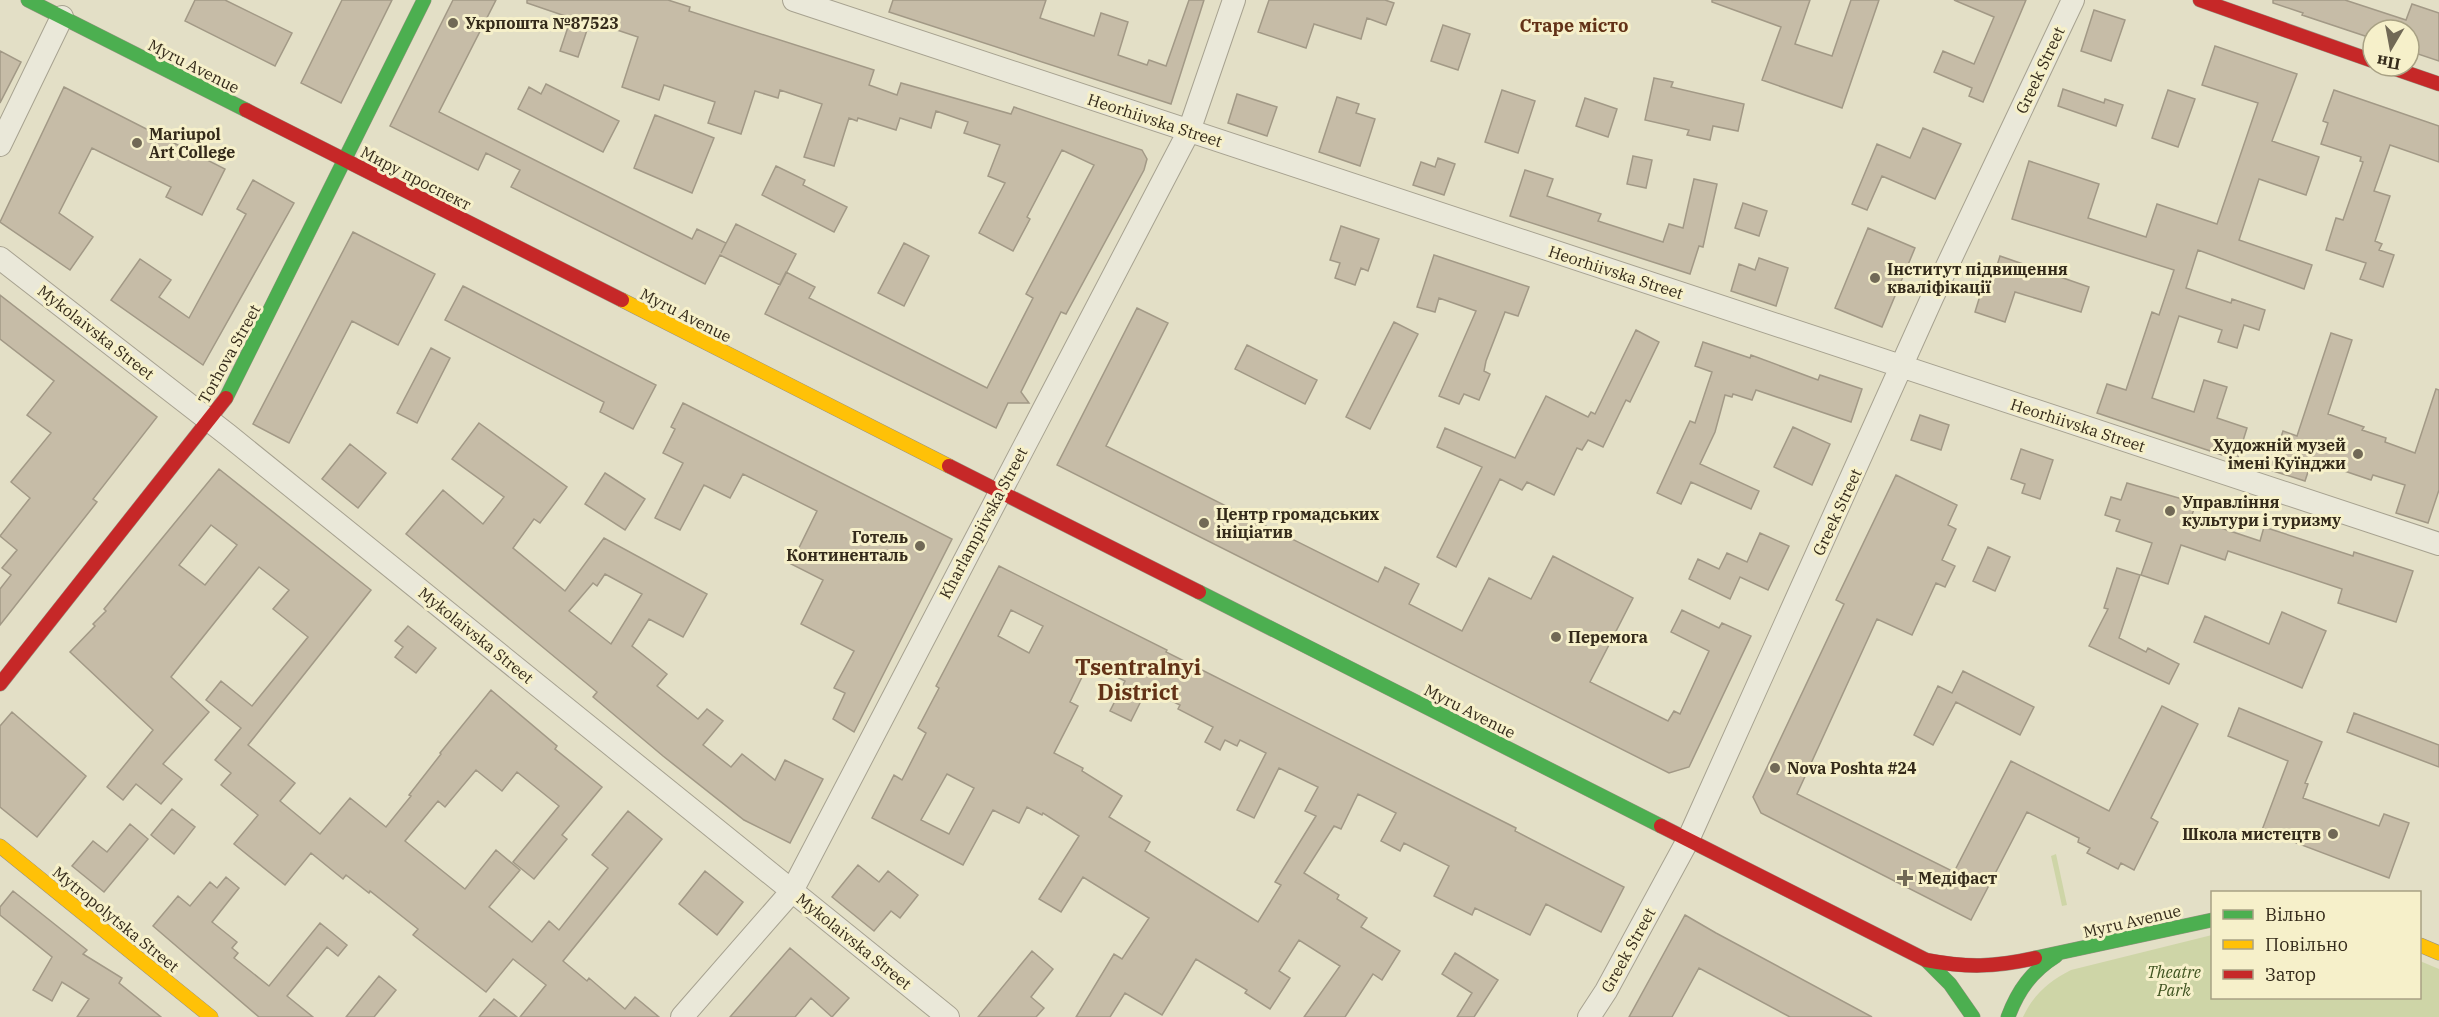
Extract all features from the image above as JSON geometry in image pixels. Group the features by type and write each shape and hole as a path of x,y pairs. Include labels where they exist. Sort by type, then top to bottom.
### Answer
{"main road":[{"name":"Myru Avenue","path":"28,0 66,9 346,161"},
{"name":"Torhova Street","path":"0,684 230,393 424,0"},
{"path":"2199,0 2361,57"},
{"path":"2421,78 2439,84"},
{"name":"Миру проспект","path":"346,161 999,491"},
{"name":"Myru Avenue","path":"999,491 1926,960 1957,966 1978,967 2059,954 2211,920"},
{"name":"Mytropolytska Street","path":"0,846 211,1017"},
{"path":"2421,945 2439,953"},
{"name":"Myru Avenue","path":"2008,1017 2013,1003 2029,976 2043,963 2059,954"},
{"name":"Myru Avenue","path":"1926,960 1950,984 1973,1017"}],"street":[{"name":"Heorhiivska Street","path":"794,0 2439,544"},
{"name":"Kharlampiivska Street","path":"682,1017 792,891 1189,131 1234,0"},
{"name":"Greek Street","path":"1589,1017 1606,991 1688,840 1903,367 1932,298 2073,0"},
{"path":"0,145 66,9"},
{"name":"Mykolaivska Street","path":"3,268 210,421 948,1017"}],"green space":[{"path":"2056,854 2067,905 2062,906 2051,856"},
{"name":"Theatre Park","path":"2211,935 2211,999 2421,999 2421,961 2439,969 2439,1017 2023,1017 2043,989 2071,970"}],"building":[{"path":"195,0 225,0 292,33 275,66 185,21"},
{"path":"342,0 392,0 341,103 301,83"},
{"path":"453,0 496,0 439,112 692,239 697,229 726,243 721,253 736,224 796,254 780,285 720,255 705,284 511,187 520,170 486,153 478,170 390,126"},
{"path":"527,0 668,0 690,7 689,11 874,70 869,85 897,95 901,83 1011,114 1014,107 1142,150 1147,159 1144,170 1066,314 1061,312 1021,392 1029,403 1008,403 996,428 765,314 786,272 815,287 809,298 987,388 1033,298 1026,294 1094,165 1062,150 1027,217 1030,219 1013,251 979,233 1005,183 988,176 1000,145 964,133 968,122 936,111 931,128 900,118 896,130 858,118 857,121 849,118 834,166 804,157 822,104 780,90 778,98 755,91 741,134 708,123 715,102 664,85 659,100 622,87 638,37 590,21 578,57 560,51 571,18 527,3"},
{"path":"893,0 1046,0 1040,18 1094,36 1101,13 1128,22 1118,55 1147,65 1149,60 1166,66 1189,0 1204,0 1171,104 889,12"},
{"path":"1269,0 1385,0 1394,3 1386,25 1367,18 1361,39 1314,24 1306,48 1258,32"},
{"path":"1712,0 1810,0 1795,44 1832,56 1851,0 1879,0 1842,108 1762,80 1781,27 1712,2"},
{"path":"1954,0 2026,0 1983,102 1969,96 1972,88 1934,72 1943,51 1974,64 1994,17"},
{"path":"2273,0 2345,0 2400,18 2361,18 2361,35 2273,3"},
{"path":"2412,4 2439,13 2439,61 2421,55 2421,18 2407,18"},
{"path":"2094,10 2125,20 2111,61 2081,51"},
{"path":"1443,25 1470,34 1458,70 1431,61"},
{"path":"2215,46 2297,74 2272,141 2319,157 2306,195 2259,179 2239,240 2312,265 2304,289 2198,250 2186,288 2231,303 2232,299 2265,310 2259,330 2244,325 2237,348 2218,342 2222,330 2179,316 2152,398 2194,412 2204,380 2227,387 2217,418 2247,428 2237,460 2097,413 2107,384 2126,390 2152,312 2159,315 2174,270 2012,219 2029,161 2099,184 2088,218 2146,237 2157,204 2217,224 2258,103 2202,85"},
{"path":"0,51 21,62 0,103"},
{"path":"1654,78 1673,82 1671,87 1744,104 1738,131 1713,126 1710,140 1687,135 1689,130 1645,120"},
{"path":"546,84 619,121 603,152 518,109 529,87 541,94"},
{"path":"64,87 225,169 202,215 166,197 171,187 92,148 59,213 93,237 70,270 0,222"},
{"path":"2063,89 2104,103 2105,99 2123,105 2116,126 2058,106"},
{"path":"1502,90 1535,101 1518,153 1485,142"},
{"path":"2168,90 2195,99 2178,147 2152,138"},
{"path":"2334,90 2439,126 2439,162 2390,145 2374,191 2390,196 2375,241 2382,244 2379,250 2394,255 2383,287 2360,279 2366,263 2326,250 2336,218 2343,220 2363,162 2360,161 2361,157 2321,144 2328,123 2323,121"},
{"path":"1237,94 1277,107 1267,136 1228,123"},
{"path":"1337,97 1359,104 1356,113 1375,119 1360,166 1319,152"},
{"path":"1585,98 1617,109 1608,137 1576,126"},
{"path":"655,115 714,138 692,193 634,168"},
{"path":"1923,128 1961,144 1935,199 1882,176 1867,210 1852,204 1877,144 1910,158"},
{"path":"1633,156 1652,160 1646,188 1627,184"},
{"path":"1438,158 1455,164 1444,195 1413,185 1421,162 1435,167"},
{"path":"776,166 805,180 803,185 847,207 834,232 762,195"},
{"path":"1525,170 1553,179 1547,196 1601,214 1598,221 1663,242 1669,224 1683,228 1694,179 1717,184 1703,247 1699,246 1690,274 1510,216"},
{"path":"253,180 294,203 203,365 111,300 140,259 171,280 159,297 189,318 246,214 237,209"},
{"path":"1743,203 1767,211 1759,236 1735,228"},
{"path":"1341,226 1379,239 1368,271 1361,268 1355,285 1335,278 1340,263 1330,260"},
{"path":"1868,228 1915,248 1882,327 1835,308"},
{"path":"353,232 435,274 398,345 352,321 289,443 253,424"},
{"path":"904,243 929,256 904,306 878,293"},
{"path":"1434,255 1529,287 1518,316 1505,312 1486,361 1484,371 1490,374 1479,400 1464,394 1459,404 1439,396 1476,311 1439,298 1435,312 1417,307"},
{"path":"2000,256 2089,287 2081,312 2015,292 2005,322 1975,312 1983,286 1990,288"},
{"path":"1759,258 1788,268 1776,306 1731,291 1739,264 1755,270"},
{"path":"463,286 656,385 633,429 600,412 604,402 445,320"},
{"path":"0,295 157,417 93,499 97,502 0,625 0,589 11,575 2,568 17,550 0,536 30,498 11,482 51,433 27,415 54,381 0,339"},
{"path":"1137,308 1168,323 1106,446 1378,582 1385,567 1419,584 1409,604 1462,631 1489,578 1531,599 1553,556 1633,598 1590,682 1668,721 1674,711 1680,714 1709,651 1671,632 1682,610 1719,628 1722,623 1751,636 1689,767 1669,773 1057,465"},
{"path":"1394,322 1418,334 1370,429 1346,417"},
{"path":"1636,330 1659,342 1630,402 1626,400 1603,447 1588,440 1582,450 1577,448 1554,495 1527,482 1522,490 1500,479 1456,567 1437,557 1482,467 1437,447 1445,428 1515,458 1546,396 1588,417 1591,412 1595,414"},
{"path":"2331,333 2352,340 2328,414 2364,427 2362,430 2386,438 2385,442 2415,453 2436,389 2439,390 2439,490 2428,523 2396,513 2405,485 2373,475 2371,480 2312,460 2305,481 2270,470 2283,431 2297,436"},
{"path":"1703,342 1750,358 1751,355 1818,380 1820,375 1862,389 1851,422 1756,390 1752,400 1733,394 1732,397 1725,395 1715,432 1700,464 1759,491 1751,509 1691,482 1681,504 1657,493 1690,421 1695,423 1712,372 1695,366"},
{"path":"1247,345 1317,380 1305,404 1235,369"},
{"path":"431,348 450,358 417,423 397,413"},
{"path":"683,403 952,539 854,732 833,719 845,693 834,688 854,651 801,624 823,580 791,564 817,511 743,474 730,498 704,485 680,530 655,518 683,463 663,453 675,429 671,427"},
{"path":"1920,415 1949,425 1941,450 1911,440"},
{"path":"479,423 567,487 540,523 534,519 513,548 565,591 604,538 707,594 683,637 649,619 632,646 667,674 657,686 698,719 707,709 723,721 703,745 731,767 742,754 775,780 785,760 823,779 790,843 744,820 663,756 593,697 597,692 406,534 443,490 483,524 504,497 452,459","holes":["605,574 642,594 611,644 569,611 593,583 597,586"]},
{"path":"1793,427 1830,444 1812,485 1774,467"},
{"path":"350,444 386,473 358,508 322,479"},
{"path":"2021,449 2053,460 2040,499 2022,493 2025,484 2011,479"},
{"path":"219,469 371,590 248,745 295,783 280,801 320,834 350,798 386,827 411,796 409,795 440,753 491,690 557,746 555,749 602,787 562,835 567,839 534,879 513,862 559,806 517,772 502,791 476,770 445,807 438,801 405,841 465,889 496,850 520,870 489,907 532,942 549,921 559,930 608,868 592,855 628,811 662,839 563,961 587,981 589,978 625,1009 635,997 659,1017 520,1017 546,985 513,959 486,992 413,935 418,929 370,891 369,893 346,875 343,879 311,853 285,885 234,844 258,815 221,785 231,773 215,760 241,728 206,700 221,681 252,706 308,637 273,609 289,590 259,567 171,677 209,712 163,764 182,779 161,804 136,784 123,800 107,787 153,730 70,652 95,626 93,624 106,611 104,609","holes":["211,525 237,545 205,585 179,565"]},
{"path":"605,473 645,499 625,530 585,504"},
{"path":"1896,475 1957,505 1948,525 1956,529 1942,560 1955,566 1945,587 1936,583 1912,635 1877,619 1797,794 1954,872 2011,761 2109,811 2162,706 2198,724 2151,818 2158,822 2134,870 2121,863 2118,869 2087,853 2090,848 2078,842 2079,838 2027,812 1971,920 1761,813 1753,797 1844,604 1836,600"},
{"path":"2127,483 2196,503 2191,518 2260,541 2264,527 2353,556 2354,552 2413,571 2396,622 2338,603 2342,589 2228,551 2225,560 2181,545 2168,584 2141,575 2152,543 2116,531 2120,520 2105,515 2111,497 2121,500"},
{"path":"1760,533 1789,546 1768,590 1740,577 1730,599 1689,579 1698,559 1719,569 1727,553 1747,562"},
{"path":"1988,547 2010,557 1995,591 1973,581"},
{"path":"999,566 1516,828 1515,831 1624,887 1601,932 1546,904 1530,935 1475,908 1472,915 1434,896 1449,866 1404,843 1400,851 1381,841 1396,813 1358,794 1341,829 1334,826 1304,873 1339,895 1337,899 1367,918 1361,927 1400,951 1382,980 1373,974 1345,1017 1304,1017 1340,966 1299,940 1279,971 1290,978 1270,1009 1245,993 1247,990 1196,959 1162,1015 1125,993 1110,1017 1076,1017 1114,954 1122,959 1149,918 1083,877 1061,912 1039,899 1079,836 1043,813 1042,815 1027,807 1019,823 993,810 963,865 872,818 894,775 902,780 926,733 918,728 939,688 936,686","holes":["1011,610 1043,626 1029,653 998,636","1093,665 1125,681 1110,711 1131,721 1147,689 1180,705 1178,709 1213,727 1205,742 1220,750 1225,740 1237,746 1240,740 1266,753 1237,810 1254,818 1279,768 1318,787 1305,811 1316,816 1275,882 1281,885 1258,922 1145,851 1150,842 1109,817 1122,796 1082,771 1083,768 1054,753 1078,706 1070,702 1083,675 1087,677","947,774 974,788 949,834 921,820"]},
{"path":"2117,568 2140,575 2119,638 2146,652 2148,648 2179,664 2169,684 2089,646 2108,609 2104,608"},
{"path":"2282,612 2326,631 2302,688 2194,642 2205,616 2269,644"},
{"path":"408,626 436,648 416,673 395,657 403,647 395,641"},
{"path":"1963,671 2034,707 2020,735 1956,702 1933,745 1914,735 1938,686 1952,693"},
{"path":"2239,708 2322,742 2305,783 2308,784 2303,798 2379,826 2384,814 2409,823 2389,878 2262,830 2288,761 2228,736"},
{"path":"12,712 86,776 37,837 0,807 0,726"},
{"path":"2354,713 2439,745 2439,767 2347,732"},
{"path":"172,809 195,827 174,854 151,835"},
{"path":"130,824 148,839 104,892 72,866 93,841 107,852"},
{"path":"858,865 879,882 888,871 918,895 900,918 891,911 874,931 832,897"},
{"path":"705,871 743,902 717,935 679,904"},
{"path":"226,877 239,888 212,922 237,942 232,948 238,953 234,958 269,986 320,923 347,945 338,956 327,947 287,996 313,1017 259,1017 153,926 178,896 190,906 210,882 217,888"},
{"path":"13,891 87,950 83,954 122,978 119,983 161,1017 77,1017 89,999 62,982 52,1001 33,990 52,957 0,915 0,907"},
{"path":"1685,915 1872,1017 1790,1017 1699,968 1672,1017 1629,1017"},
{"path":"790,948 849,998 832,1017 811,998 795,1017 730,1017"},
{"path":"1032,951 1053,969 1031,997 1044,1008 1036,1017 978,1017"},
{"path":"1455,953 1498,980 1474,1017 1457,1017 1472,993 1442,974"},
{"path":"379,976 396,990 374,1017 346,1017"},
{"path":"494,999 517,1017 479,1017"}],"traffic: fast":[{"path":"28,0 246,110"},
{"path":"226,398 424,0"},
{"path":"1199,592 1661,826"},
{"path":"2035,958 2211,920"},
{"path":"2008,1017 2016,998 2027,982 2056,956"},
{"path":"1926,960 1950,984 1973,1017"}],"traffic: slow":[{"path":"622,300 949,466"},
{"path":"0,846 211,1017"},
{"path":"2421,945 2439,953"}],"traffic: jam":[{"path":"2200,0 2361,57"},
{"path":"2421,78 2439,84"},
{"path":"246,110 622,300"},
{"path":"0,684 226,398"},
{"path":"949,466 1199,592"},
{"path":"1661,826 1926,960 1981,965 2035,958"}],"place":[{"name":"Укрпошта №87523","path":"453,23"},
{"name":"Mariupol Art College","path":"137,143"},
{"name":"Інститут підвищення кваліфікації","path":"1875,278"},
{"name":"Художній музей імені Куїнджи","path":"2358,454"},
{"name":"Управління культури і туризму","path":"2170,511"},
{"name":"Центр громадських ініціатив","path":"1204,523"},
{"name":"Готель Континенталь","path":"920,546"},
{"name":"Перемога","path":"1556,637"},
{"name":"Nova Poshta #24","path":"1775,768"},
{"name":"Школа мистецтв","path":"2333,834"},
{"name":"Медіфаст","path":"1905,878"}],"district":[{"name":"Старе місто","path":"1574,26"},
{"name":"Tsentralnyi District","path":"1138,680"}]}
